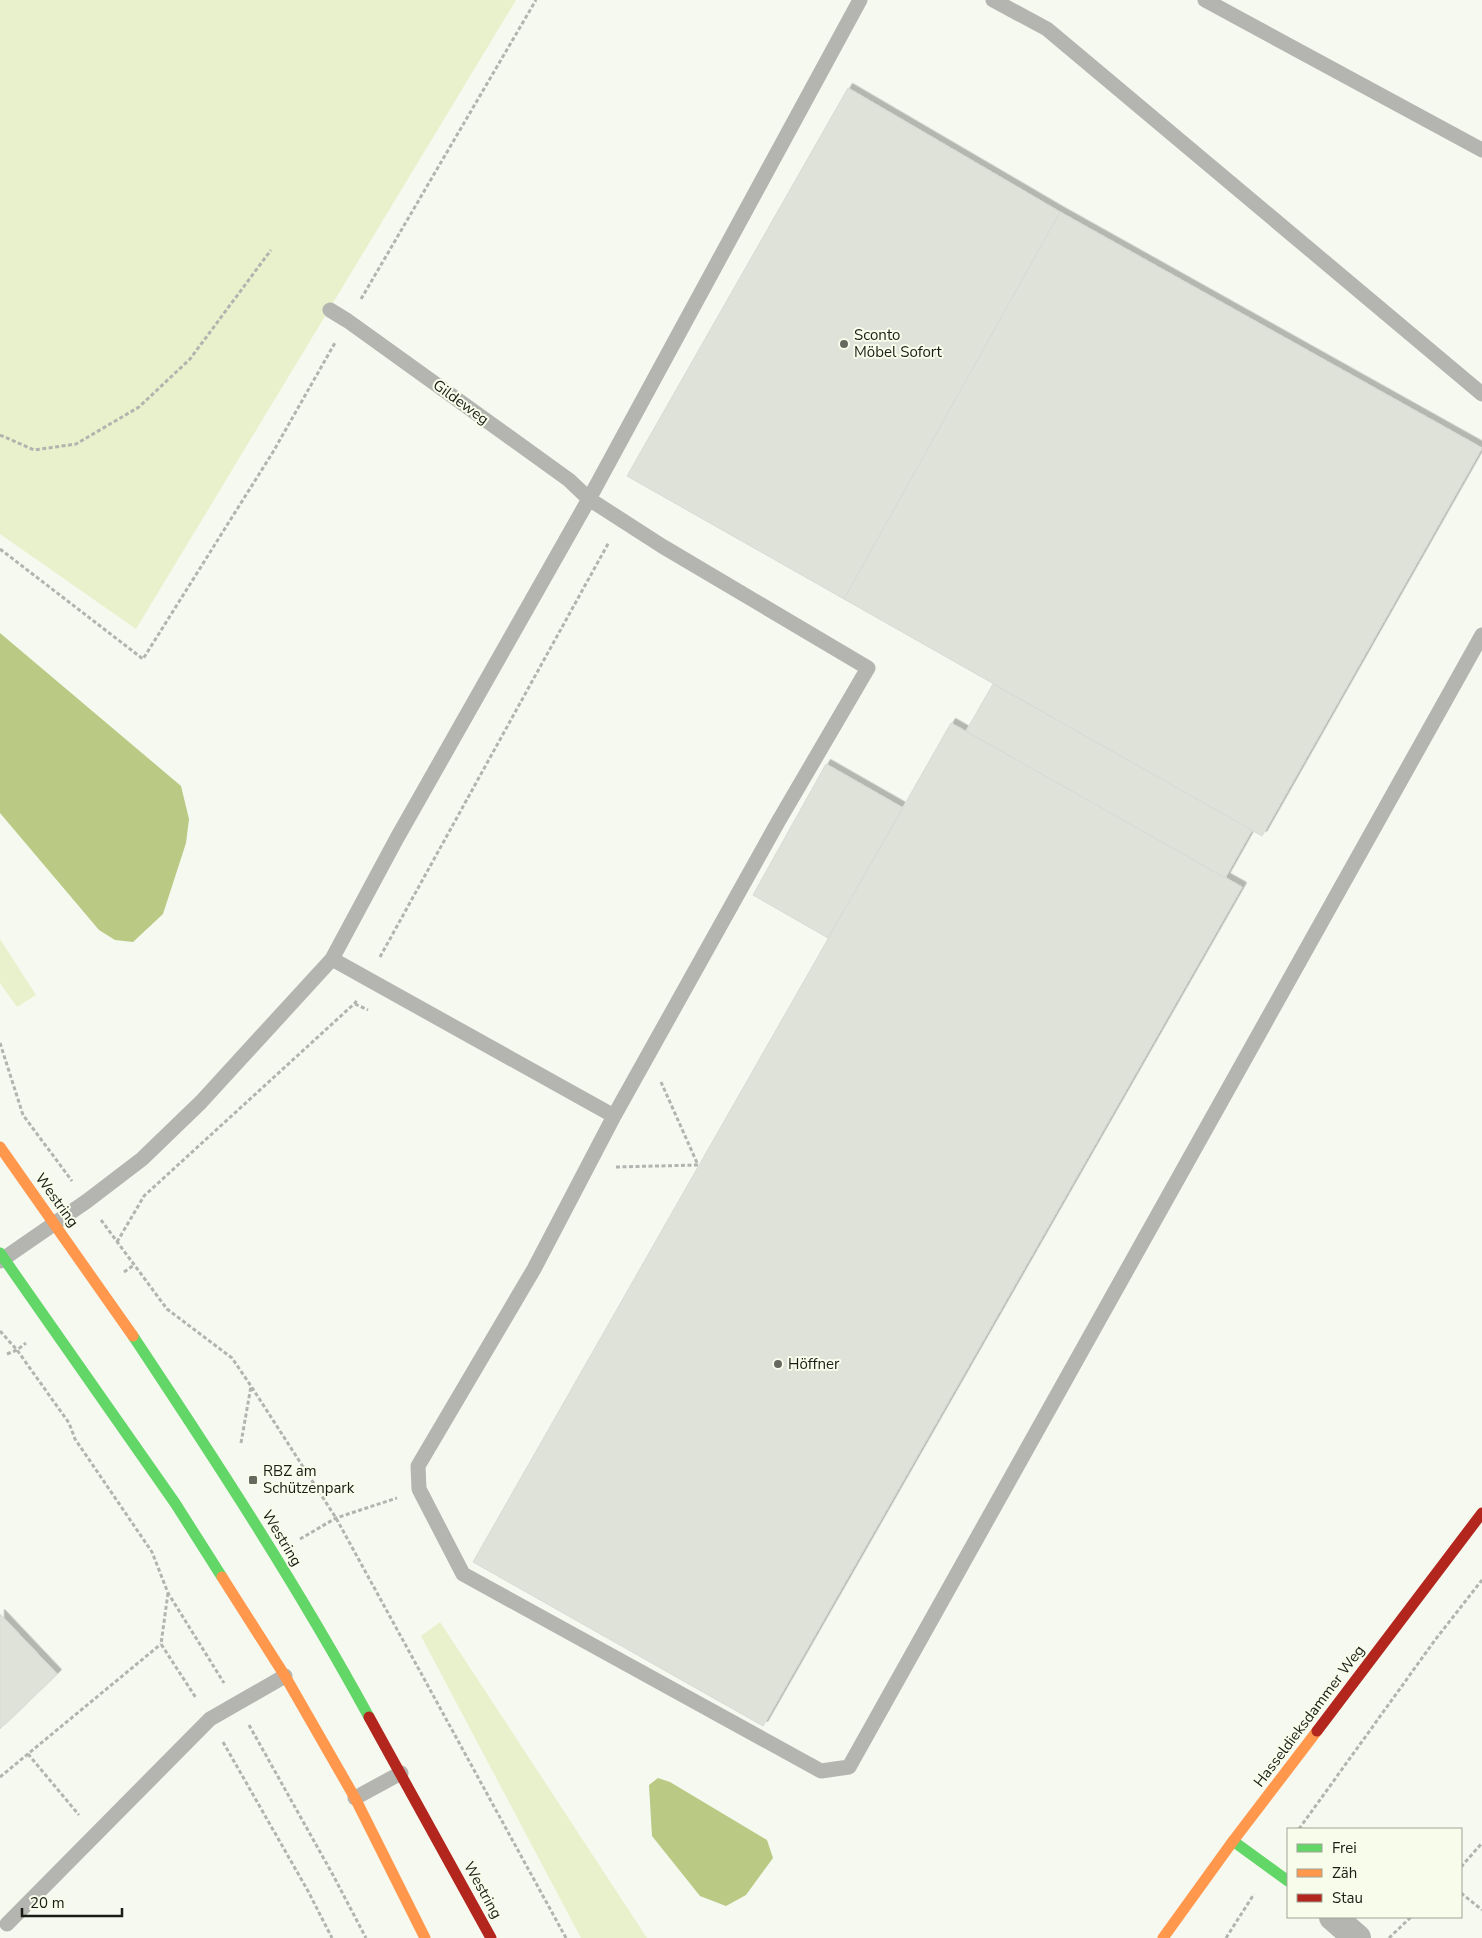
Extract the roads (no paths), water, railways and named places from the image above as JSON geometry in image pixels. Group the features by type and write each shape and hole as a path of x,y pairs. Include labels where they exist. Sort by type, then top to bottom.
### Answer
{"main road":[{"name":"Westring","path":"0,1147 134,1336 237,1493 330,1646 491,1938"},
{"path":"1,1257 164,1488 285,1676 354,1798 425,1938"},
{"name":"Hasseldieksdammer Weg","path":"1163,1938 1233,1841 1482,1513"},
{"path":"1233,1841 1287,1880"}],"street":[{"path":"1333,1918 1358,1938"}],"lane":[{"path":"1,1257 55,1224 142,1159 201,1102 332,959 402,830 590,499 860,0"},
{"path":"993,0 1046,29 1482,394"},
{"path":"1205,0 1482,150"},
{"name":"Gildeweg","path":"330,310 569,480 590,499 662,546 868,668 778,822 614,1116"},
{"path":"332,959 614,1116 534,1269 418,1466 419,1489 463,1574 821,1771 849,1767 1482,635"},
{"path":"6,1924 210,1719 285,1676"},
{"path":"354,1798 401,1773"}],"place":[{"name":"Sconto Möbel Sofort","path":"844,344"},
{"name":"Höffner","path":"778,1364"},
{"name":"RBZ am Schützenpark","path":"253,1480"}]}
